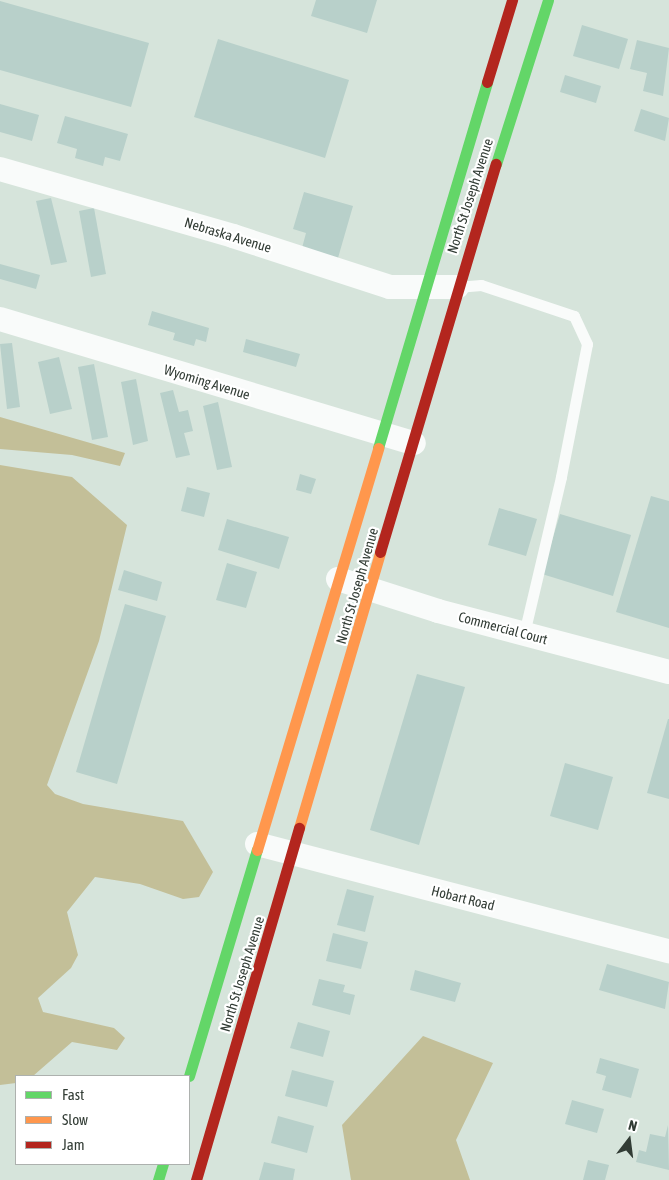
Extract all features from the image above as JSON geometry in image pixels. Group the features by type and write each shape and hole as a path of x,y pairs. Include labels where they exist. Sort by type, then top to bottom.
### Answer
{"main road":[{"name":"North St Joseph Avenue","path":"189,1075 257,844 512,0"},
{"name":"North St Joseph Avenue","path":"196,1180 372,589 458,287 548,0"},
{"path":"158,1180 163,1165"}],"street":[{"name":"Nebraska Avenue","path":"0,169 224,233 390,287 424,289 458,287"},
{"name":"Wyoming Avenue","path":"0,319 381,435 414,443"},
{"name":"Commercial Court","path":"338,579 524,634 669,672"},
{"name":"Hobart Road","path":"257,844 669,951"}],"lane":[{"path":"458,287 481,286 574,316 587,344 561,477 524,634"}],"shaded area":[{"path":"0,417 125,453 120,466 72,455 0,449"},
{"path":"0,465 72,477 127,525 99,641 47,785 55,794 83,804 183,821 213,872 199,897 183,899 140,884 95,877 67,912 78,955 71,968 38,998 43,1012 114,1028 125,1038 117,1050 72,1042 34,1075 15,1075 15,1083 0,1085"},
{"path":"423,1036 493,1063 456,1140 470,1180 351,1180 342,1125"}],"building":[{"path":"316,0 377,0 367,33 311,16"},
{"path":"0,1 149,43 131,107 0,70"},
{"path":"582,25 628,39 619,69 573,56"},
{"path":"218,39 349,80 325,158 194,117"},
{"path":"637,40 669,48 663,96 643,91 647,73 630,69"},
{"path":"565,75 601,86 596,103 560,92"},
{"path":"0,104 39,115 32,141 0,132"},
{"path":"641,109 669,118 665,141 634,131"},
{"path":"65,116 128,134 120,161 105,157 103,166 75,158 77,149 57,143"},
{"path":"304,192 353,206 338,258 302,248 306,233 293,229"},
{"path":"51,198 67,262 51,265 36,201"},
{"path":"94,208 106,274 91,277 79,211"},
{"path":"0,264 40,275 36,289 0,279"},
{"path":"152,311 209,328 206,342 196,339 194,346 173,340 175,333 148,325"},
{"path":"246,339 300,354 296,367 243,352"},
{"path":"12,343 20,407 7,409 0,344"},
{"path":"59,357 72,409 50,414 38,362"},
{"path":"94,364 108,437 92,440 78,367"},
{"path":"136,379 148,441 133,445 121,382"},
{"path":"173,390 179,412 188,410 193,431 184,433 190,455 176,458 160,393"},
{"path":"218,402 232,467 217,470 203,406"},
{"path":"300,474 316,479 311,494 296,490"},
{"path":"187,487 210,493 204,517 181,511"},
{"path":"651,496 669,501 669,628 616,612"},
{"path":"499,508 537,519 526,556 488,545"},
{"path":"560,514 631,535 613,596 542,574"},
{"path":"227,519 289,537 279,569 218,550"},
{"path":"227,563 257,572 246,608 216,600"},
{"path":"124,570 162,582 157,601 118,590"},
{"path":"125,604 166,616 117,784 76,772"},
{"path":"417,674 465,687 419,845 370,830"},
{"path":"669,719 669,799 647,793"},
{"path":"565,763 613,777 598,830 550,816"},
{"path":"347,889 374,896 365,932 337,925"},
{"path":"333,933 368,942 361,969 326,961"},
{"path":"607,964 669,982 665,1009 599,990"},
{"path":"415,970 461,983 455,1002 410,990"},
{"path":"319,979 345,985 343,992 355,995 350,1015 312,1005"},
{"path":"298,1022 330,1031 323,1057 290,1048"},
{"path":"600,1058 639,1069 631,1098 602,1090 606,1076 596,1073"},
{"path":"292,1070 334,1081 327,1107 285,1096"},
{"path":"572,1100 604,1109 597,1133 565,1124"},
{"path":"278,1116 314,1126 307,1153 271,1143"},
{"path":"668,1125 669,1170 636,1162 639,1150 646,1152 650,1134 665,1137"},
{"path":"588,1160 609,1165 605,1180 583,1180"},
{"path":"264,1162 295,1169 293,1180 259,1180"}],"traffic: fast":[{"path":"496,164 548,0"},
{"path":"378,448 487,82"},
{"path":"189,1075 257,850"},
{"path":"158,1180 163,1165"}],"traffic: slow":[{"path":"257,850 378,448"},
{"path":"299,828 380,552"}],"traffic: jam":[{"path":"487,82 512,0"},
{"path":"380,552 496,164"},
{"path":"196,1180 299,828"}]}
